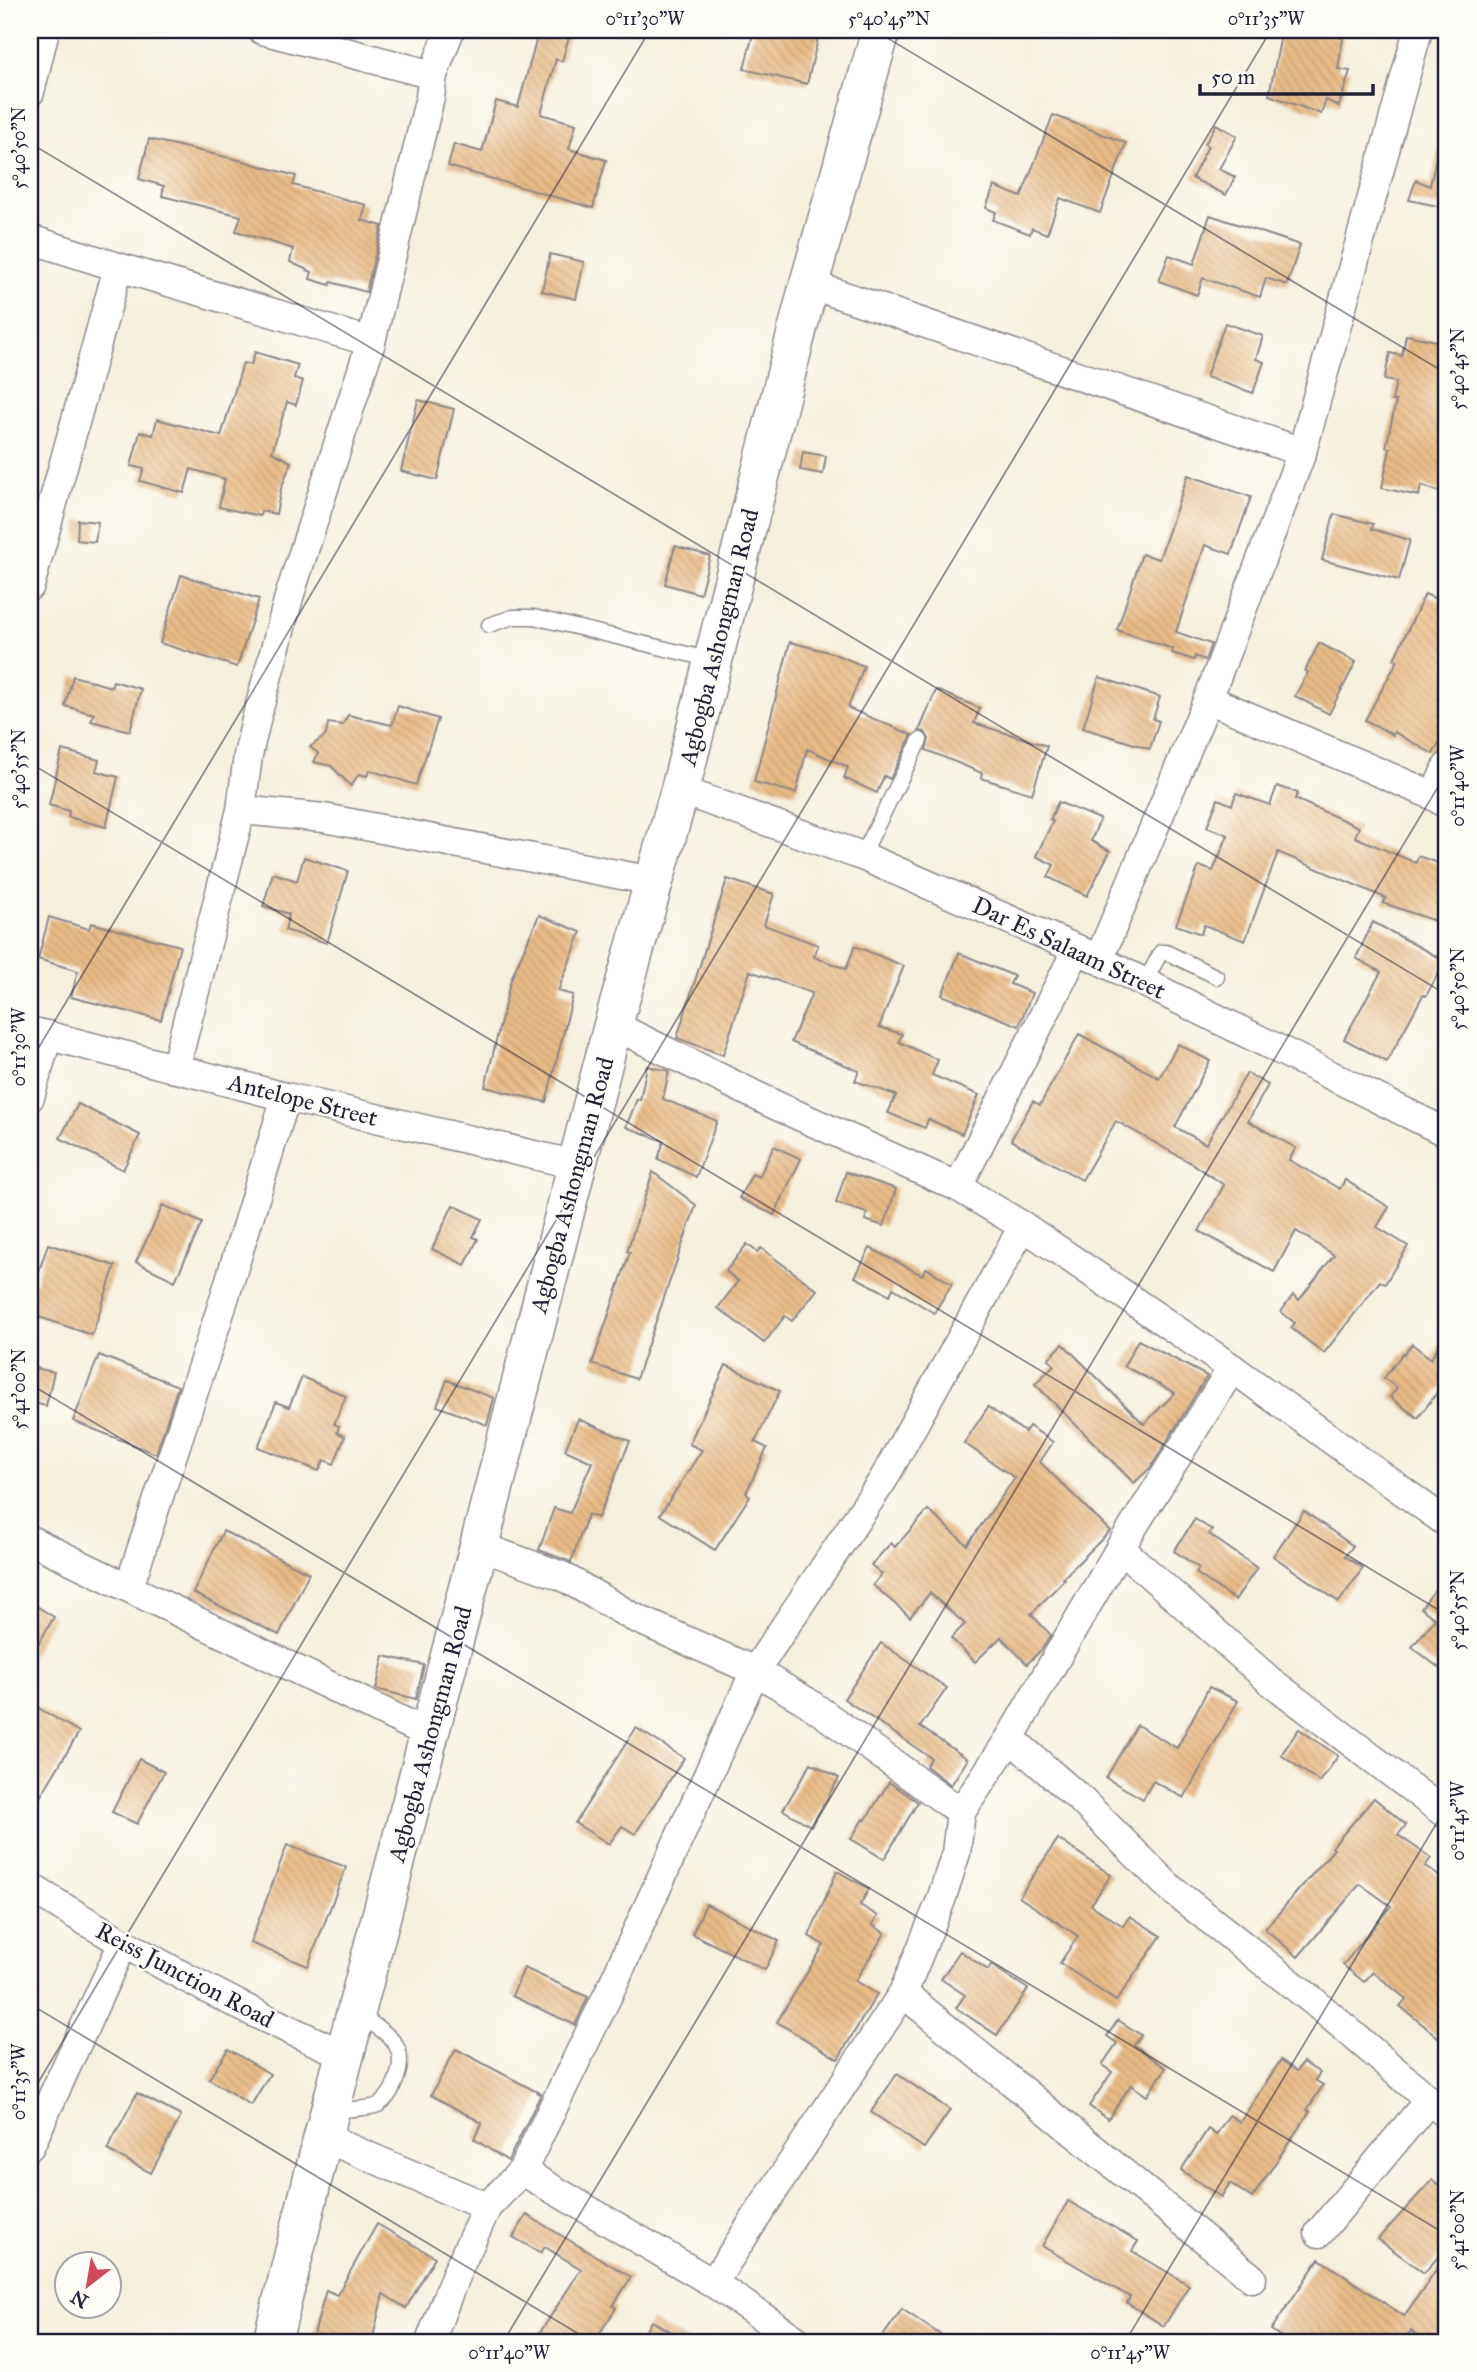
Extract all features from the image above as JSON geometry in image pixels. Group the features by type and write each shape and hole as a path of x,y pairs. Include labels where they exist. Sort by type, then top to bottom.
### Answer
{"street":[{"path":"30,92 45,30"},
{"path":"262,30 433,75"},
{"path":"176,1069 241,810 248,755 289,597 371,342 433,75 450,30"},
{"name":"Agbogba Ashongman Road","path":"272,2342 326,2124 577,1165 680,790 809,284 881,30"},
{"path":"958,1187 1088,954 1209,699 1302,452 1418,30"},
{"path":"30,239 371,342"},
{"path":"30,586 118,267"},
{"path":"809,284 1302,452"},
{"path":"1209,699 1441,801 1447,767"},
{"name":"Dar Es Salaam Street","path":"680,790 862,856 1088,954 1447,1133"},
{"path":"241,810 324,818 653,881"},
{"path":"614,1025 775,1105 958,1187 1023,1226 1233,1368 1447,1523"},
{"path":"30,1097 39,1033"},
{"name":"Antelope Street","path":"39,1033 286,1097 577,1165"},
{"path":"129,1587 221,1309 286,1097"},
{"path":"430,2342 455,2276 487,2207 522,2171 608,1995 755,1671 883,1480 1023,1226"},
{"path":"713,2283 903,1993 956,1853 961,1812 1010,1738 1120,1548 1233,1368"},
{"path":"30,1540 429,1734"},
{"path":"479,1546 562,1577 633,1618 755,1671 806,1701 961,1812"},
{"path":"1120,1548 1269,1680 1447,1815"},
{"path":"1010,1738 1080,1798 1171,1889 1312,2000 1438,2107 1319,2233"},
{"name":"Reiss Junction Road","path":"30,1888 122,1945 273,2023 345,2055"},
{"path":"30,2146 122,1945"},
{"path":"903,1993 1252,2278"},
{"path":"326,2124 487,2207"},
{"path":"522,2171 713,2283 799,2342"}],"lane":[{"path":"489,625 513,617 534,617 713,660"},
{"path":"862,856 919,740"},
{"path":"1145,982 1157,956 1166,951 1217,977"},
{"path":"326,2124 377,2105 391,2092 401,2067 401,2054 390,2037 356,2012"}],"building":[{"path":"539,30 571,30 562,61 556,59 541,114 576,124 569,149 606,160 593,208 448,166 454,144 482,152 496,101 518,107"},
{"path":"754,30 820,30 807,84 744,69"},
{"path":"1282,30 1302,30 1343,38 1338,69 1350,71 1339,106 1326,100 1321,114 1269,95"},
{"path":"1053,115 1126,143 1100,213 1060,198 1047,234 1032,228 1030,234 993,220 996,212 986,208 994,186 1021,197"},
{"path":"1216,124 1237,136 1219,169 1235,177 1226,195 1192,178"},
{"path":"149,139 296,176 293,185 366,205 362,220 382,226 366,292 310,279 312,272 290,262 293,249 236,231 241,216 162,196 164,186 139,179"},
{"path":"1439,144 1447,145 1447,208 1409,200 1416,180 1430,186"},
{"path":"1210,215 1300,245 1287,285 1266,278 1260,297 1203,278 1197,295 1159,281 1169,255 1194,264"},
{"path":"550,254 584,262 576,299 542,291"},
{"path":"1225,323 1263,336 1256,359 1264,362 1253,393 1206,377"},
{"path":"1406,335 1447,343 1447,495 1421,485 1419,496 1382,488 1390,448 1386,447 1396,401 1392,401 1396,382 1384,380 1390,353 1402,356"},
{"path":"255,352 298,365 294,378 303,381 296,405 287,402 272,452 291,462 281,489 276,514 261,511 260,516 219,507 225,479 191,469 184,493 140,481 144,469 131,466 140,432 153,435 157,419 221,436 243,363 251,365"},
{"path":"418,400 454,409 437,480 401,471"},
{"path":"803,452 826,456 823,474 800,470"},
{"path":"1188,475 1251,497 1231,554 1205,545 1176,632 1211,644 1205,660 1195,656 1194,660 1172,653 1173,649 1117,630 1142,554 1159,559"},
{"path":"1334,514 1373,524 1372,529 1410,540 1399,580 1322,560"},
{"path":"78,520 98,522 95,542 77,540"},
{"path":"675,546 710,556 700,594 665,584"},
{"path":"181,575 259,599 237,667 160,643"},
{"path":"1425,594 1447,604 1447,729 1433,754 1394,732 1393,735 1365,720 1398,660 1394,659"},
{"path":"790,642 832,653 864,666 848,708 912,735 890,779 884,776 877,793 844,778 848,767 807,749 796,793 754,782"},
{"path":"1319,643 1356,662 1329,714 1295,696"},
{"path":"73,676 111,687 113,681 141,689 130,731 91,721 94,714 65,706"},
{"path":"1099,677 1160,697 1153,719 1159,721 1150,749 1083,728"},
{"path":"936,690 980,708 974,723 1047,746 1032,794 981,778 982,773 926,750 929,739 925,732 919,731"},
{"path":"398,706 438,719 416,785 370,770 367,776 359,774 351,786 331,766 314,762 318,753 310,747 326,735 328,723 343,725 348,715 392,725"},
{"path":"62,750 99,760 96,771 118,777 106,827 68,817 69,811 49,805"},
{"path":"1277,786 1298,793 1295,799 1359,827 1355,837 1416,863 1418,856 1447,866 1447,925 1383,903 1386,898 1278,852 1245,941 1204,925 1201,934 1176,925 1199,866 1213,871 1228,835 1207,827 1218,799 1232,805 1236,793 1270,805"},
{"path":"1058,802 1100,819 1091,841 1110,851 1087,896 1048,877 1054,865 1036,856 1053,821 1050,820"},
{"path":"304,857 348,871 327,943 285,930 289,914 263,906 273,873 297,881"},
{"path":"727,879 774,894 764,925 818,945 814,957 846,969 855,946 904,966 879,1027 902,1034 899,1042 938,1060 932,1075 979,1095 962,1134 928,1119 925,1128 888,1113 896,1095 855,1081 859,1071 791,1042 812,993 750,971 723,1055 677,1038"},
{"path":"539,915 581,932 558,991 573,995 546,1102 485,1087 511,979"},
{"path":"49,917 89,929 91,923 180,946 161,1020 71,997 78,971 38,959"},
{"path":"1373,922 1445,961 1426,996 1423,995 1387,1062 1344,1039 1381,972 1356,958"},
{"path":"959,953 1014,976 1010,984 1032,993 1019,1026 942,995"},
{"path":"1079,1034 1159,1078 1178,1044 1210,1061 1175,1127 1206,1144 1247,1073 1268,1085 1248,1121 1296,1148 1289,1160 1340,1189 1345,1180 1389,1207 1377,1227 1408,1246 1385,1284 1380,1281 1324,1353 1291,1328 1295,1323 1281,1312 1293,1295 1299,1300 1334,1255 1296,1231 1274,1272 1199,1231 1224,1185 1193,1164 1116,1121 1082,1180 1011,1140 1033,1101 1040,1105"},
{"path":"647,1066 669,1071 663,1099 717,1121 696,1177 658,1159 664,1141 626,1127 637,1099 640,1100"},
{"path":"78,1104 140,1135 123,1170 60,1138"},
{"path":"774,1146 801,1159 774,1215 739,1198 752,1174 759,1177"},
{"path":"653,1172 696,1205 636,1379 592,1364 630,1252 627,1251"},
{"path":"846,1172 896,1189 884,1226 865,1220 867,1213 836,1203"},
{"path":"163,1205 202,1223 175,1281 136,1262"},
{"path":"453,1205 482,1219 473,1237 478,1239 465,1265 432,1249"},
{"path":"48,1244 115,1266 92,1335 30,1314 30,1298"},
{"path":"747,1244 757,1252 761,1248 817,1290 792,1321 785,1316 764,1343 718,1308 738,1281 726,1271"},
{"path":"870,1248 922,1275 926,1268 952,1284 934,1313 893,1288 890,1295 855,1277"},
{"path":"1447,1330 1447,1379 1418,1418 1390,1397 1397,1388 1384,1378 1412,1344 1431,1359"},
{"path":"1138,1340 1207,1376 1151,1467 1134,1483 1035,1384 1054,1365 1048,1359 1063,1344 1144,1424 1175,1393 1124,1366"},
{"path":"99,1355 178,1386 156,1454 73,1421"},
{"path":"726,1365 780,1391 755,1442 767,1448 746,1493 750,1496 715,1550 660,1515 702,1450 689,1444"},
{"path":"30,1367 54,1372 46,1406 30,1402"},
{"path":"302,1377 346,1396 334,1424 339,1426 337,1433 345,1436 334,1464 324,1460 319,1471 258,1447 276,1402 289,1407"},
{"path":"447,1380 494,1398 487,1425 437,1406"},
{"path":"988,1407 1025,1432 1029,1426 1053,1442 1040,1462 1110,1531 1031,1614 1051,1635 1027,1664 1001,1637 975,1662 951,1638 965,1624 930,1593 910,1617 873,1585 882,1574 871,1565 891,1543 895,1547 928,1510 967,1545 1015,1478 964,1443"},
{"path":"578,1419 630,1441 598,1518 588,1514 571,1562 539,1550 554,1508 570,1513 592,1462 565,1450"},
{"path":"1304,1511 1353,1546 1345,1556 1363,1568 1339,1602 1273,1556"},
{"path":"1195,1519 1212,1530 1209,1534 1257,1568 1235,1600 1196,1573 1199,1568 1174,1551"},
{"path":"223,1531 309,1573 279,1635 193,1593"},
{"path":"1447,1574 1447,1674 1412,1647 1435,1619 1421,1608"},
{"path":"30,1602 54,1617 30,1658"},
{"path":"881,1643 947,1688 920,1727 968,1759 951,1785 926,1766 931,1758 844,1699"},
{"path":"384,1656 424,1665 416,1699 376,1689"},
{"path":"1209,1687 1238,1701 1184,1798 1153,1781 1143,1799 1106,1778 1137,1725 1177,1748"},
{"path":"30,1703 79,1732 30,1814"},
{"path":"636,1728 684,1758 635,1834 622,1826 609,1844 575,1823"},
{"path":"1299,1729 1338,1756 1320,1782 1281,1755"},
{"path":"139,1759 164,1772 137,1824 112,1812"},
{"path":"811,1763 839,1778 811,1826 783,1810"},
{"path":"889,1782 918,1802 884,1859 851,1839"},
{"path":"1374,1798 1406,1825 1398,1835 1431,1858 1425,1866 1447,1882 1447,2025 1438,2037 1400,2006 1406,1999 1373,1972 1364,1982 1343,1965 1391,1906 1360,1884 1298,1957 1265,1929"},
{"path":"1058,1839 1111,1875 1091,1905 1123,1926 1130,1916 1161,1936 1116,2001 1060,1963 1078,1936 1019,1897"},
{"path":"287,1845 346,1867 308,1966 250,1943"},
{"path":"837,1871 869,1889 860,1905 878,1916 872,1925 885,1933 855,1981 877,1994 838,2059 777,2022 824,1945 809,1936"},
{"path":"706,1904 779,1941 765,1970 692,1934"},
{"path":"960,1951 988,1970 991,1965 1028,1989 997,2035 956,2008 965,1995 941,1979"},
{"path":"524,1968 588,1997 575,2025 512,1996"},
{"path":"1118,2020 1141,2035 1134,2045 1166,2068 1147,2096 1131,2085 1108,2119 1089,2106 1112,2072 1102,2065 1117,2043 1107,2036"},
{"path":"228,2049 270,2074 251,2105 209,2079"},
{"path":"456,2049 541,2094 508,2161 474,2139 482,2123 431,2095"},
{"path":"1281,2060 1297,2071 1303,2062 1320,2073 1315,2080 1323,2085 1307,2110 1310,2111 1252,2198 1230,2183 1221,2197 1181,2170 1208,2129 1216,2135 1229,2115 1240,2122"},
{"path":"897,2074 950,2110 924,2148 871,2112"},
{"path":"137,2093 181,2116 151,2173 107,2150"},
{"path":"1432,2180 1447,2190 1447,2247 1424,2273 1378,2239"},
{"path":"1068,2201 1138,2241 1132,2251 1189,2285 1164,2326 1127,2303 1130,2297 1042,2246"},
{"path":"527,2215 631,2277 613,2306 616,2308 594,2342 534,2342 581,2269 545,2247 541,2253 513,2237"},
{"path":"377,2224 435,2257 406,2308 383,2294 372,2342 312,2342 326,2290 337,2295"},
{"path":"1447,2254 1447,2342 1424,2342 1411,2331 1403,2342 1289,2342 1271,2330 1319,2259 1404,2316"},
{"path":"902,2309 951,2342 879,2342"},
{"path":"651,2321 690,2342 640,2342"}]}
